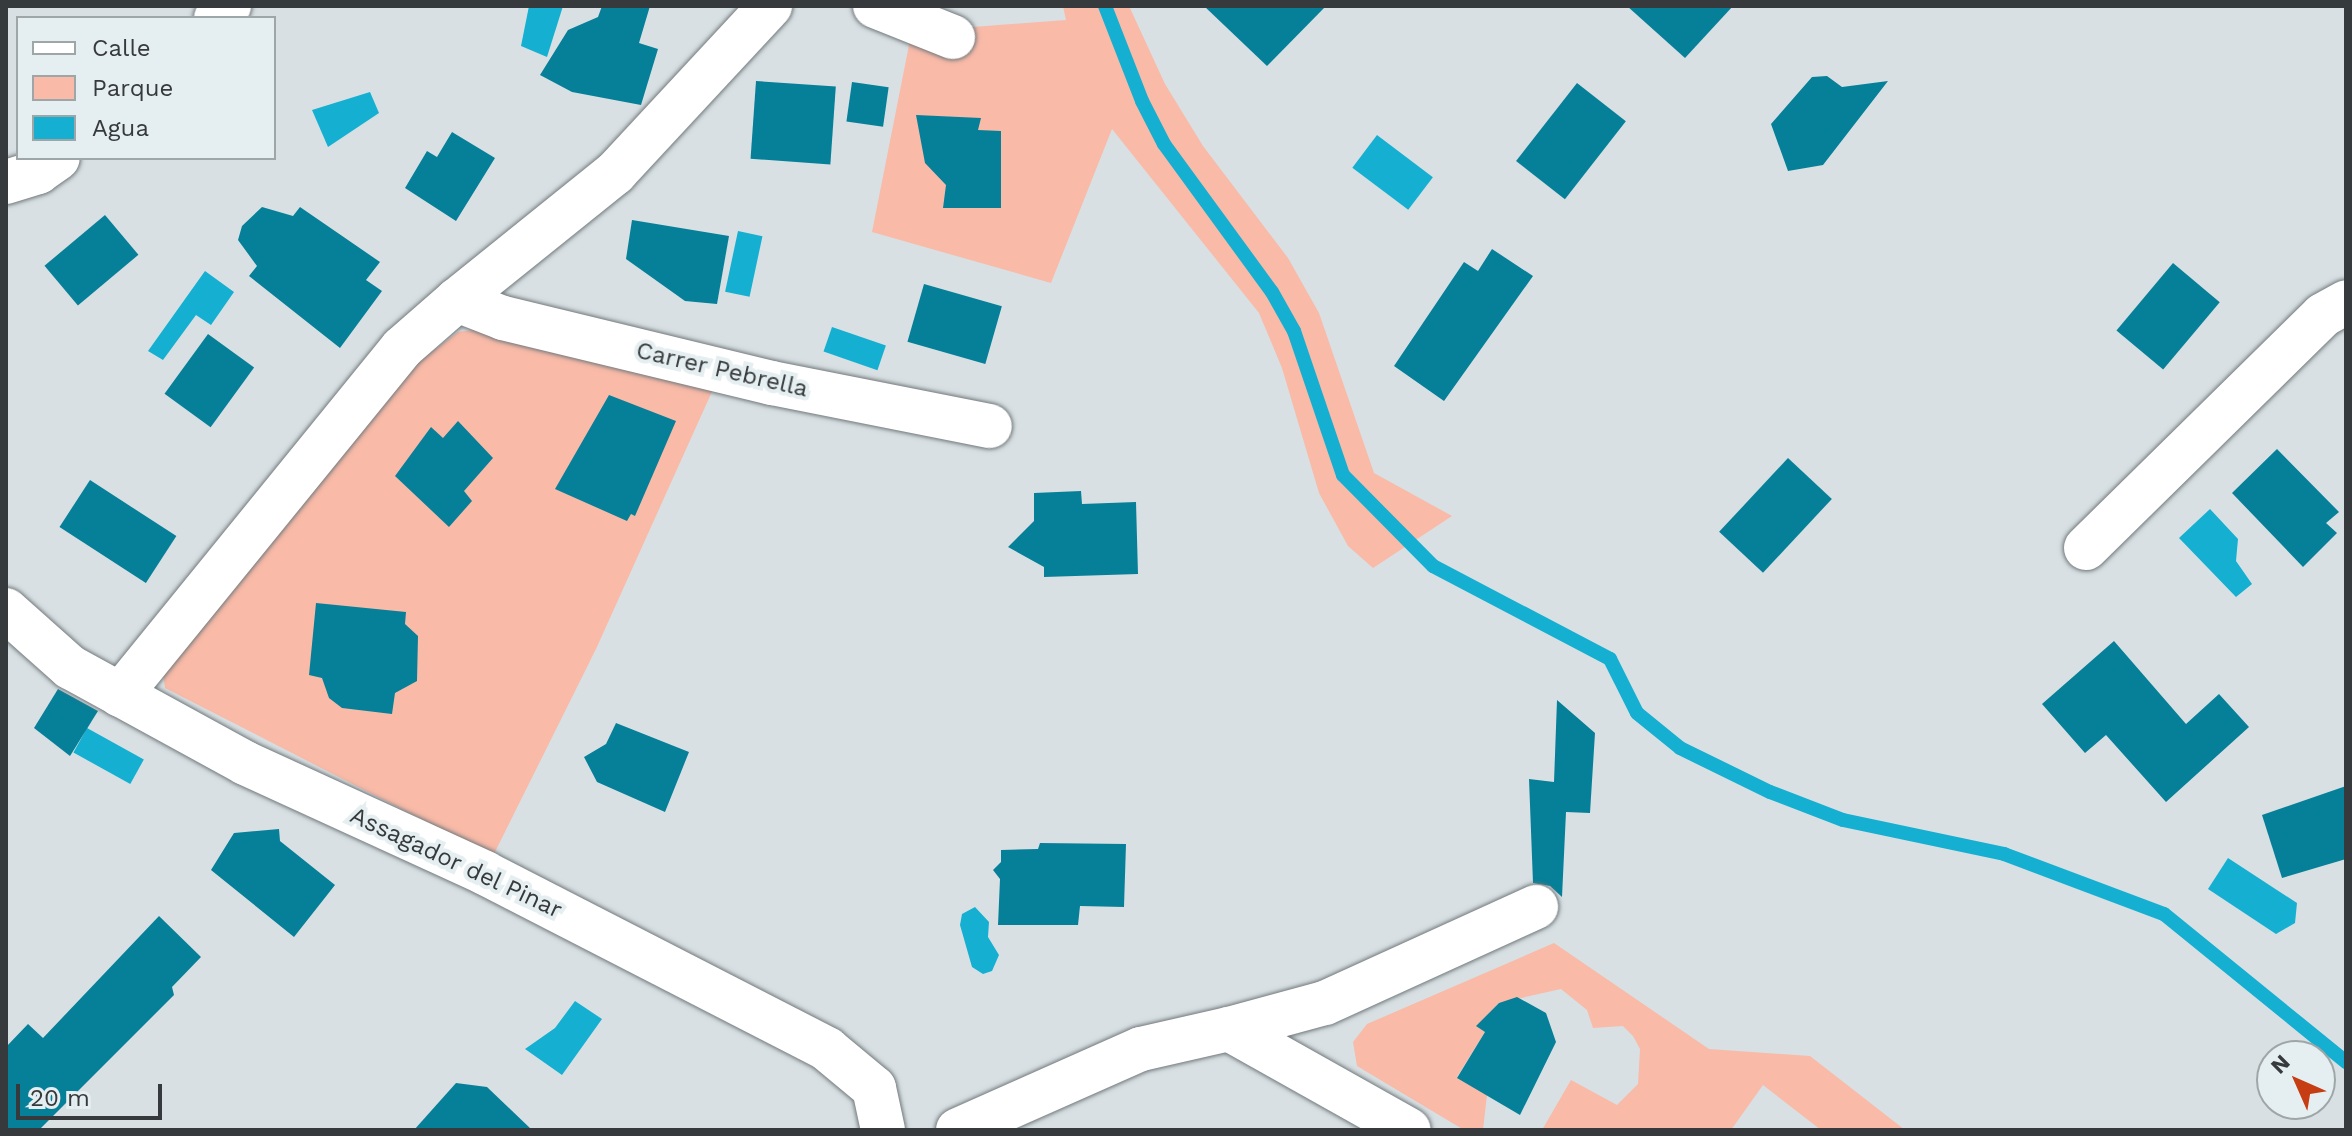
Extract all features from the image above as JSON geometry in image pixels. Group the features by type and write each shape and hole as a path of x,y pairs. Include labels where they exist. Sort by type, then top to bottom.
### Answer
{"street":[{"path":"120,695 402,348 615,173 770,6"},
{"path":"875,6 953,37"},
{"path":"6,182 38,172 55,160"},
{"name":"Carrer Pebrella","path":"457,300 503,318 772,383 990,426"},
{"path":"2086,548 2323,315 2346,302"},
{"name":"Assagador del Pinar","path":"6,610 52,654 245,763 485,873 827,1049 874,1088 883,1130"},
{"path":"958,1130 1141,1049 1325,1003 1536,907"},
{"path":"1229,1029 1409,1130"}],"green space":[{"path":"1063,6 1129,6 1165,84 1203,146 1288,258 1319,313 1374,473 1452,516 1373,568 1348,546 1319,493 1282,368 1259,313 1112,129 1051,283 872,232 911,35 955,58 973,27 1066,20"},
{"path":"481,329 715,385 596,649 493,856 165,688 163,674 412,367 458,332"},
{"path":"1554,943 1709,1049 1810,1056 1905,1130 1821,1130 1763,1085 1731,1130 1542,1130 1571,1080 1617,1105 1638,1084 1640,1049 1633,1036 1623,1026 1593,1028 1587,1010 1561,989 1499,1003 1477,1026 1485,1032 1457,1077 1487,1095 1483,1130 1464,1130 1357,1066 1353,1042 1367,1024"}],"water":[{"path":"529,6 563,6 547,57 521,46"},
{"path":"370,92 379,113 328,147 312,110"},
{"path":"1377,135 1433,177 1408,210 1352,168"},
{"path":"738,231 762,236 750,297 725,292"},
{"path":"205,271 234,292 211,325 196,315 163,360 148,351"},
{"path":"832,327 886,346 877,370 824,352"},
{"path":"2210,509 2238,539 2236,561 2252,584 2236,597 2179,538"},
{"path":"87,728 144,760 130,784 73,752"},
{"path":"2228,858 2297,903 2295,923 2276,934 2208,889"},
{"path":"975,907 989,922 988,937 999,955 992,971 983,974 972,967 960,925 962,914"},
{"path":"575,1001 602,1019 562,1075 525,1049 555,1028"}],"building":[{"path":"602,6 650,6 639,43 658,49 641,105 572,92 540,75 568,30 598,17"},
{"path":"1204,6 1326,6 1267,66"},
{"path":"1627,6 1733,6 1685,58"},
{"path":"1827,76 1842,87 1888,81 1823,165 1788,171 1771,124 1812,77"},
{"path":"756,81 836,87 830,164 751,159"},
{"path":"852,82 889,87 883,127 846,122"},
{"path":"1577,83 1626,121 1565,199 1516,161"},
{"path":"916,115 981,118 978,130 1001,131 1001,208 943,208 946,185 925,163"},
{"path":"452,132 495,158 456,221 405,188 427,151 437,157"},
{"path":"262,207 293,216 300,207 380,262 366,280 382,291 340,348 249,276 257,266 238,240 242,226"},
{"path":"105,215 138,255 78,306 44,266"},
{"path":"632,220 729,236 717,304 685,301 626,259"},
{"path":"1492,249 1533,276 1444,401 1394,366 1464,262 1478,271"},
{"path":"2173,263 2220,302 2163,370 2116,330"},
{"path":"924,284 1002,306 985,364 907,342"},
{"path":"208,334 254,368 211,427 165,394"},
{"path":"609,395 676,421 635,516 631,514 627,521 555,489"},
{"path":"458,421 493,458 464,491 472,501 449,527 395,476 431,427 443,438"},
{"path":"2277,449 2339,512 2326,523 2337,533 2303,567 2232,493"},
{"path":"1788,458 1832,499 1763,573 1719,532"},
{"path":"90,480 176,536 146,583 60,527"},
{"path":"1081,491 1082,504 1136,502 1138,574 1044,577 1044,567 1008,547 1034,521 1034,493"},
{"path":"316,603 406,612 405,624 418,636 417,681 395,693 392,714 342,708 329,698 322,678 309,675"},
{"path":"2114,641 2186,724 2219,694 2249,727 2166,802 2106,735 2085,753 2042,704"},
{"path":"58,689 98,711 70,756 34,728"},
{"path":"1557,700 1595,733 1590,813 1566,812 1562,897 1550,886 1533,883 1529,779 1554,782"},
{"path":"616,723 689,752 665,812 597,782 584,757 606,744"},
{"path":"2346,786 2346,859 2282,878 2262,815"},
{"path":"279,829 280,841 335,885 294,937 211,870 234,833"},
{"path":"1040,843 1126,844 1124,907 1080,906 1078,925 998,925 1000,879 993,870 1001,862 1001,850 1038,849"},
{"path":"159,916 201,957 172,987 174,995 39,1130 6,1130 6,1047 28,1024 43,1038"},
{"path":"1517,997 1546,1013 1556,1042 1520,1115 1457,1078 1485,1032 1476,1026 1499,1003"},
{"path":"456,1083 487,1087 532,1130 414,1130"}],"waterway":[{"path":"1105,6 1142,101 1164,144 1272,292 1294,331 1343,475 1433,566 1610,659 1637,713 1680,748 1770,792 1843,820 2004,854 2164,914 2346,1062"}]}
